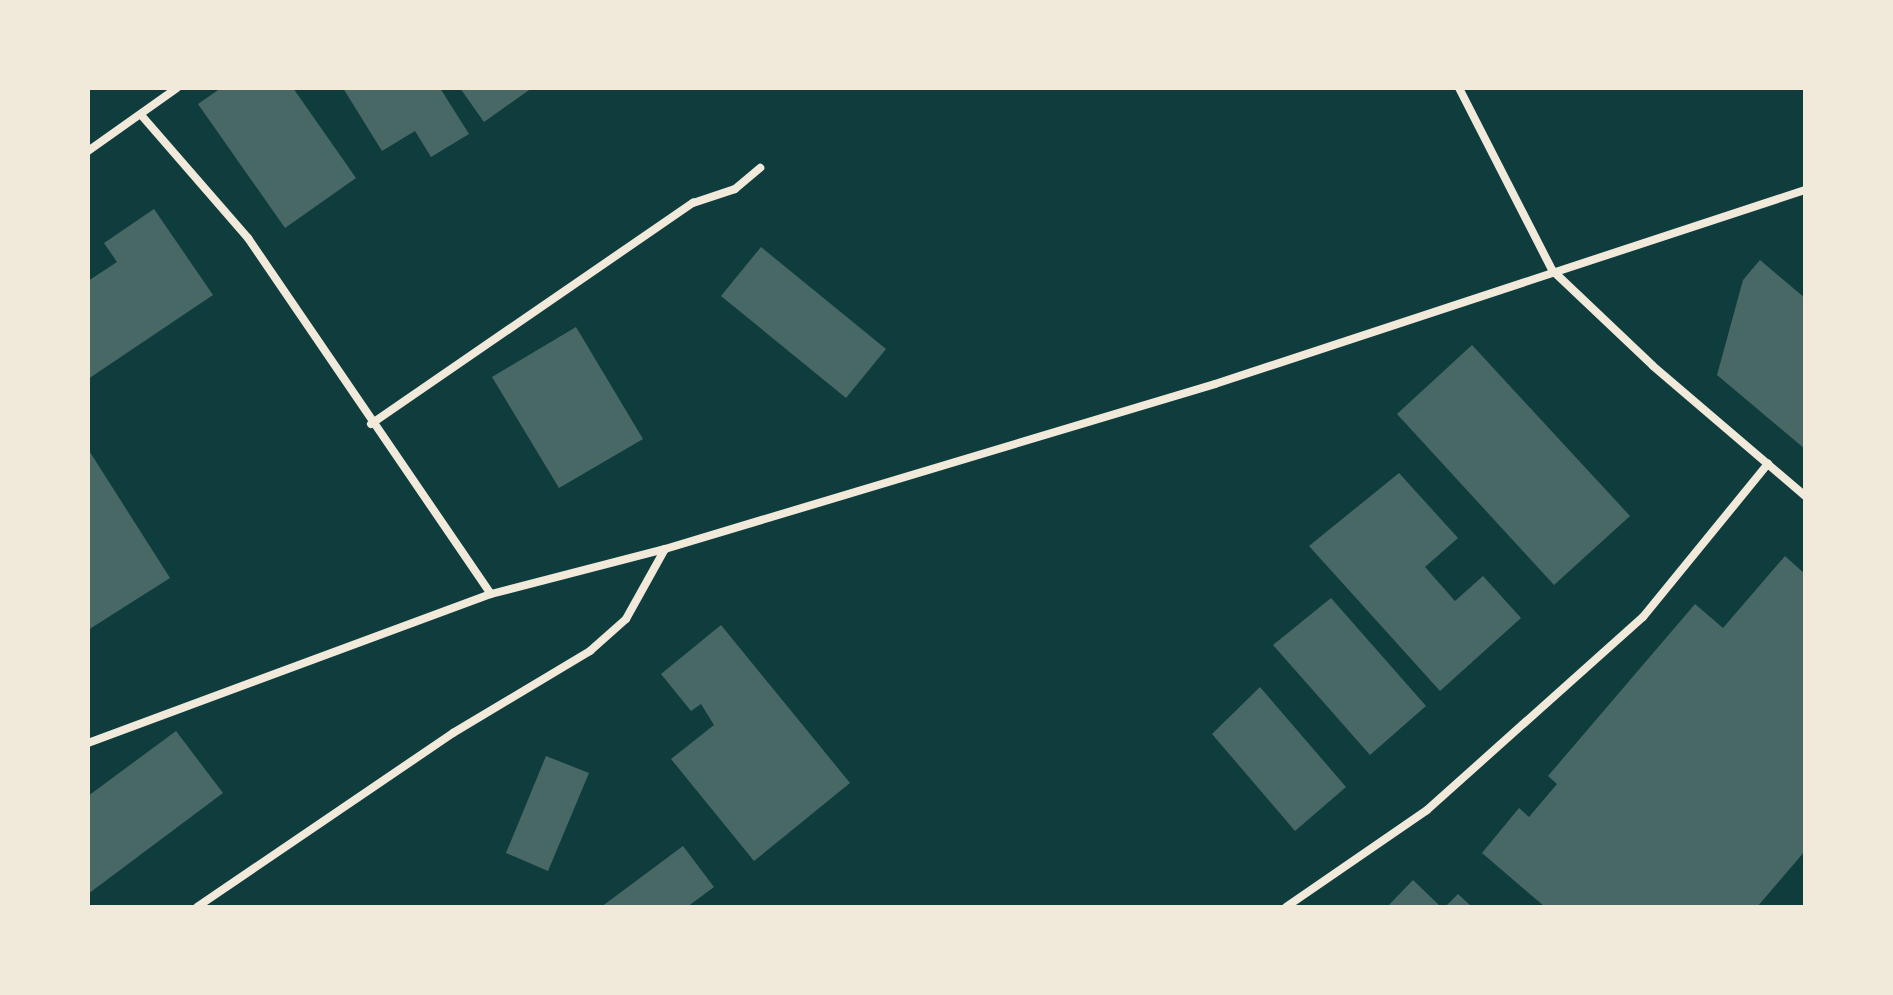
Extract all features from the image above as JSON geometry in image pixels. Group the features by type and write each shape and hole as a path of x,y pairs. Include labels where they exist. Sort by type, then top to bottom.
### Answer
{"street":[{"path":"88,151 142,116 177,88"},
{"path":"1459,88 1552,270 1653,366 1805,496"},
{"path":"142,116 248,238 371,424 491,594"},
{"path":"371,424 693,203 735,189 760,168"},
{"path":"88,743 491,594 665,549 1215,384 1552,270 1805,190"},
{"path":"1286,907 1427,810 1643,617 1768,464"},
{"path":"197,907 453,733 590,651 626,619 665,549"}],"building":[{"path":"221,88 293,88 356,178 285,228 198,104"},
{"path":"343,88 440,88 469,134 431,157 415,131 382,151"},
{"path":"460,88 532,88 484,122"},
{"path":"154,209 213,295 88,379 88,281 117,262 104,243"},
{"path":"761,247 886,349 846,398 721,296"},
{"path":"1760,260 1805,298 1805,449 1717,375 1743,280"},
{"path":"576,327 643,439 559,488 492,377"},
{"path":"1472,345 1630,516 1554,585 1397,414"},
{"path":"88,449 170,578 88,630"},
{"path":"1399,473 1458,538 1425,567 1455,601 1483,576 1521,618 1440,691 1309,546"},
{"path":"1785,556 1805,574 1805,851 1757,907 1545,907 1482,853 1519,808 1529,817 1557,784 1548,776 1695,604 1723,628"},
{"path":"1331,598 1426,706 1370,755 1273,645"},
{"path":"721,625 850,783 754,861 671,759 714,725 701,704 691,711 661,674"},
{"path":"1260,687 1346,787 1295,831 1212,734"},
{"path":"176,731 223,793 88,894 88,796"},
{"path":"546,756 589,773 548,871 506,853"},
{"path":"683,846 714,887 687,907 601,907"},
{"path":"1413,880 1441,907 1387,907"},
{"path":"1458,894 1472,907 1445,907"}]}
